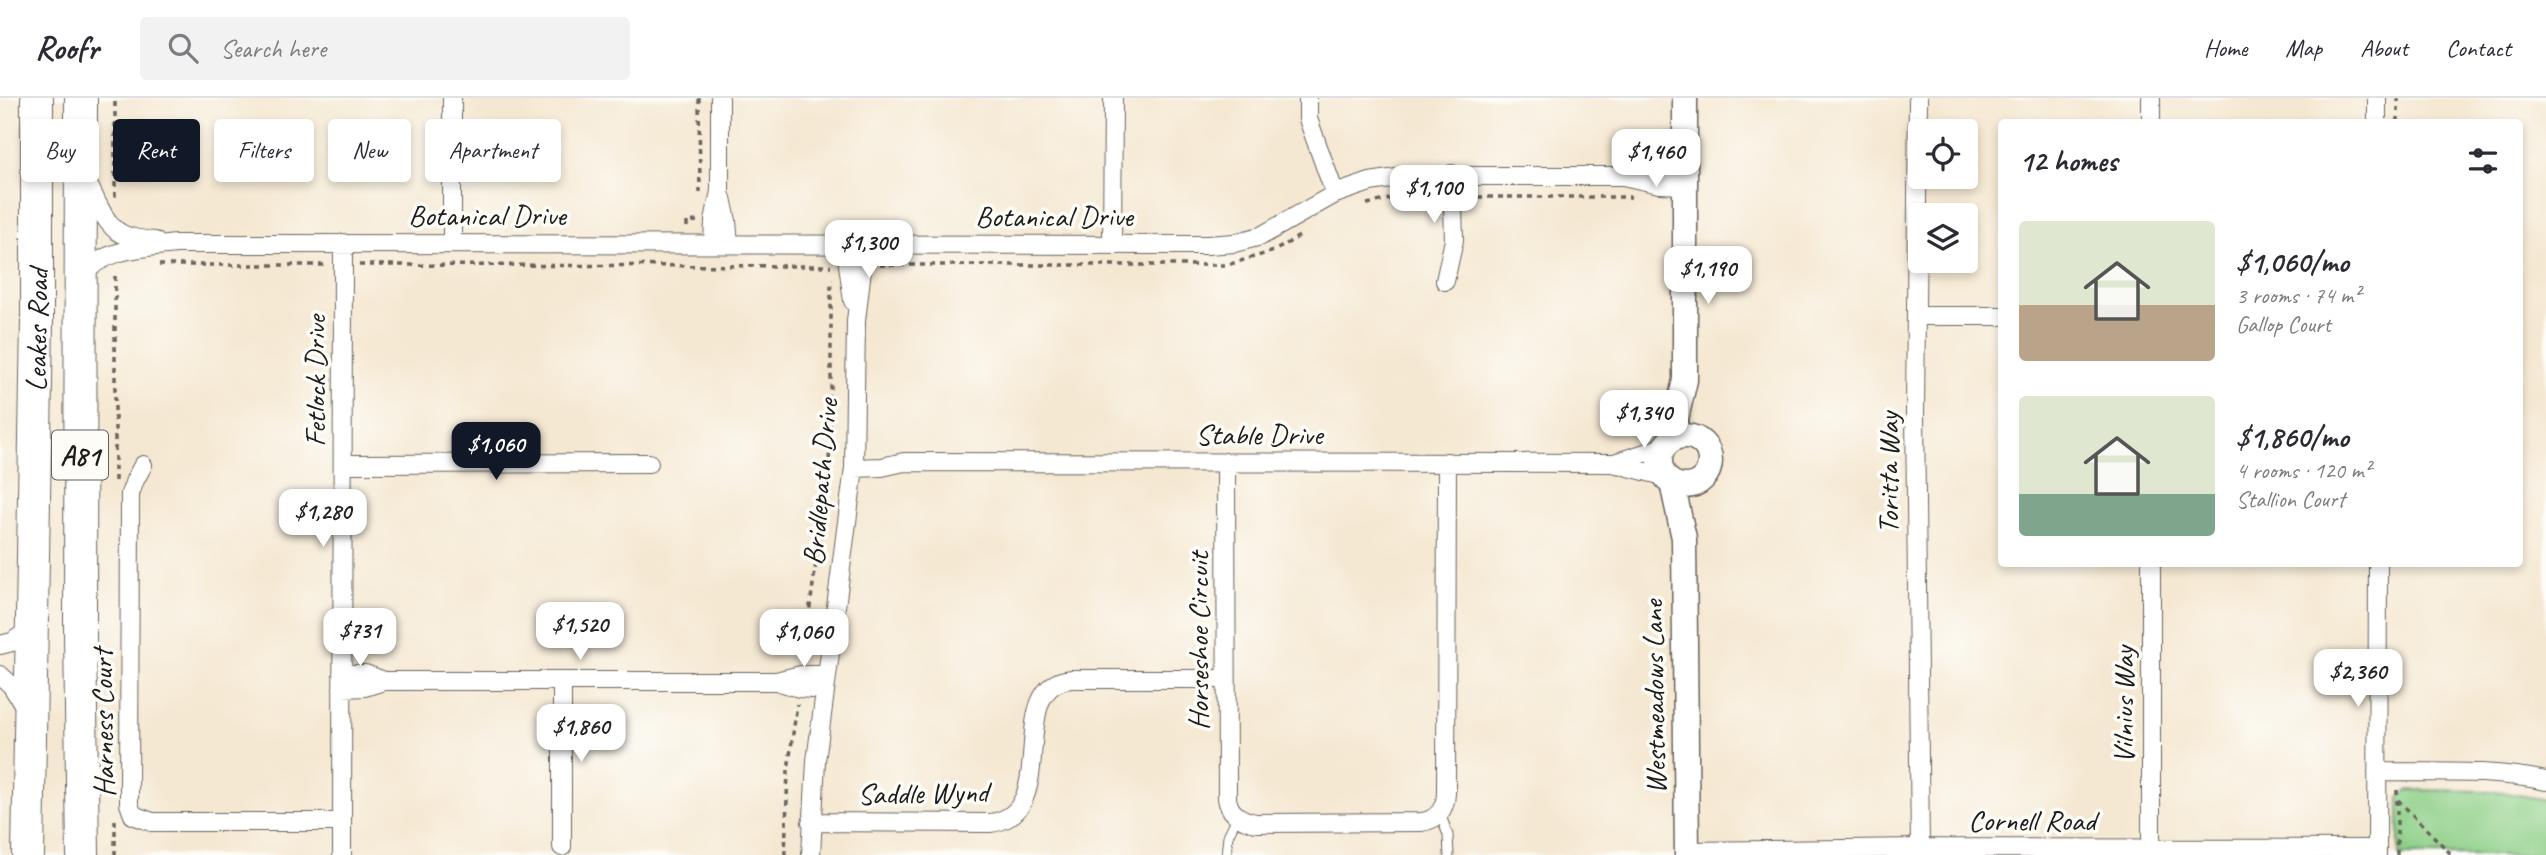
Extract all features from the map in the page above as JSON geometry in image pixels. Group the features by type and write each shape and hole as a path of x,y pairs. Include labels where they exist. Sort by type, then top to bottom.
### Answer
{"highway":[{"name":"Leakes Road","path":"28,855 37,320 37,98"},
{"name":"Leakes Road","path":"81,98 81,119"},
{"name":"Leakes Road","path":"80,182 83,855"}],"street":[{"path":"452,98 452,243"},
{"path":"720,98 720,191 727,221 721,244"},
{"path":"1112,244 1113,98"},
{"path":"1308,98 1308,119 1335,194"},
{"path":"1685,98 1685,380 1693,419 1701,441 1710,454 1711,463 1699,483 1686,487 1668,480 1660,460 1685,380"},
{"name":"Toritta Way","path":"1918,98 1916,316 1920,848"},
{"path":"2151,98 2151,119"},
{"path":"2377,98 2378,119"},
{"path":"1445,281 1454,240 1452,174"},
{"name":"Botanical Drive","path":"80,277 99,260 115,253 176,244 1208,245 1234,243 1261,236 1335,194 1370,182 1410,176 1623,176 1659,184 1685,176"},
{"path":"87,182 105,217 115,229"},
{"name":"Botanical Drive","path":"115,229 135,238 176,244"},
{"name":"Fetlock Drive","path":"342,855 343,243"},
{"name":"Bridlepath Drive","path":"845,243 856,321"},
{"name":"Bridlepath Drive","path":"811,855 811,822 826,683 855,461 856,321 865,243"},
{"path":"1916,316 1998,316"},
{"path":"1667,444 1686,436 1701,441"},
{"name":"Stable Drive","path":"1613,463 1667,444"},
{"name":"Stable Drive","path":"855,461 889,458 904,462 1613,463 1668,480"},
{"name":"Horseshoe Circuit","path":"1226,462 1226,789 1228,804 1237,817"},
{"path":"1237,817 1256,823 1421,822 1440,813 1446,794 1447,462"},
{"path":"343,464 649,463"},
{"name":"Harness Court","path":"143,465 131,494 129,804 134,815 152,822 342,822"},
{"name":"Westmeadows Lane","path":"1668,480 1684,538 1687,853"},
{"name":"Westmeadows Lane","path":"1684,538 1699,483"},
{"name":"Vilnius Way","path":"2151,567 2151,847"},
{"path":"2377,852 2378,567"},
{"path":"0,645 12,642 31,629"},
{"path":"342,681 365,674 384,681 826,683"},
{"path":"0,675 11,685 30,716"},
{"name":"Saddle Wynd","path":"811,822 990,823 1009,819 1016,814 1024,799 1039,705 1051,685 1072,679 1226,679"},
{"path":"562,681 562,847"},
{"path":"2377,772 2482,773 2519,775 2546,781"},
{"name":"Cornell Road","path":"1687,853 2151,847 2377,852"}],"lane":[{"path":"1440,813 1446,824 1449,855"},
{"path":"1226,855 1228,836 1237,817"}],"path":[{"path":"115,229 116,98"},
{"path":"699,98 700,194"},
{"path":"2398,98 2398,119"},
{"path":"687,265 687,222 700,221"},
{"path":"115,253 115,427"},
{"path":"785,855 788,770 828,474 831,433 831,279"},
{"path":"2398,800 2452,855"}],"green space":[{"path":"2407,790 2497,791 2546,800 2546,855 2399,855 2399,798"}]}
